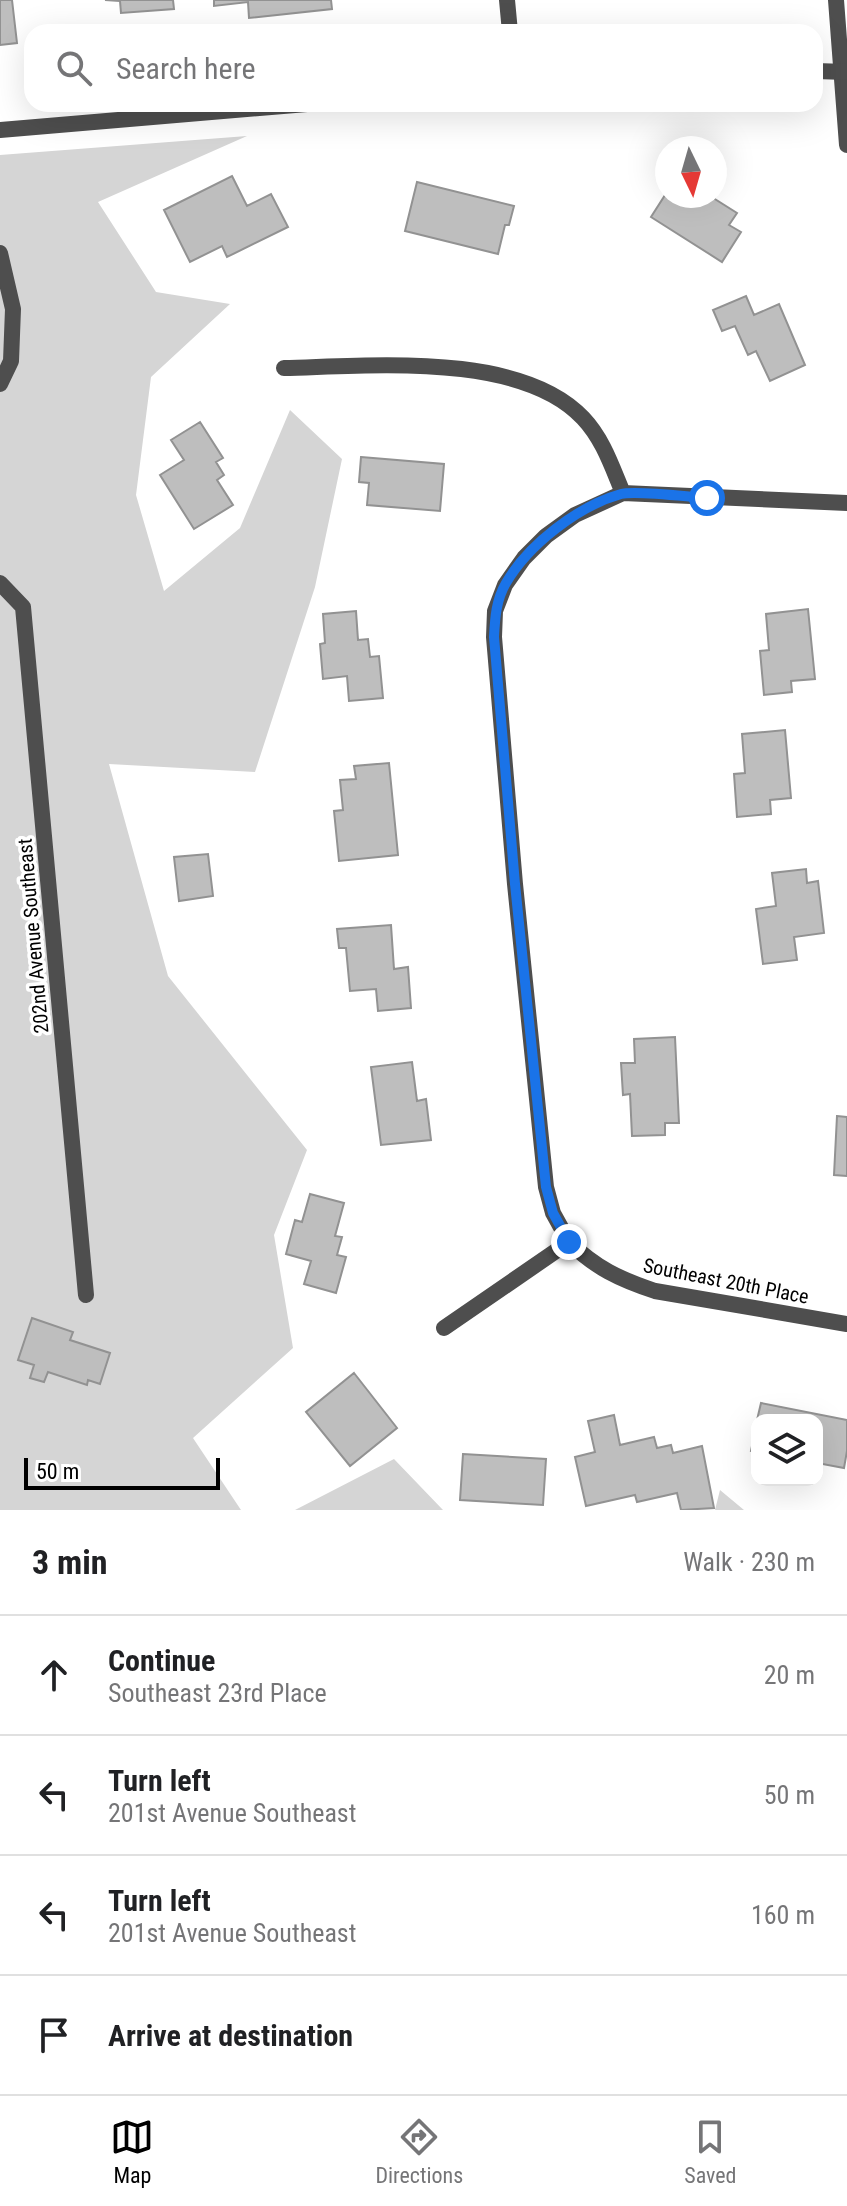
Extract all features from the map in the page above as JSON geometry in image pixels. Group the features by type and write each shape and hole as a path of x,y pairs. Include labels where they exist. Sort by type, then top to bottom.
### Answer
{"street":[{"path":"507,0 509,24"},
{"path":"836,0 844,71 847,145"},
{"path":"823,71 844,71"},
{"path":"0,130 213,112"},
{"path":"0,253 13,309 11,361 0,384"},
{"path":"284,368 418,365 466,370 515,381 551,394 583,417 605,449 623,493"},
{"path":"444,1328 569,1242 553,1213 546,1187 514,873 494,637 495,611 505,585 524,558 546,536 575,515 623,493 847,503"},
{"name":"202nd Avenue Southeast","path":"0,583 23,607 86,1295"},
{"name":"Southeast 20th Place","path":"569,1242 592,1264 625,1281 655,1291 847,1324"}],"shaded area":[{"path":"247,136 98,202 156,292 230,304 151,377 136,495 164,591 240,528 290,410 342,459 315,587 255,772 109,764 168,976 307,1150 274,1235 293,1348 193,1438 241,1510 0,1510 0,155"},
{"path":"394,1459 443,1510 295,1510"},
{"path":"720,1490 744,1510 715,1510"}],"building":[{"path":"0,0 12,0 17,43 0,45"},
{"path":"105,0 173,0 174,9 121,13 120,1"},
{"path":"214,0 331,0 332,9 249,18 248,2 214,6"},
{"path":"232,176 247,206 271,194 288,227 227,257 222,246 190,262 164,210"},
{"path":"417,182 514,206 509,225 505,225 498,254 405,231"},
{"path":"727,207 737,213 729,225 741,232 722,262 651,217 657,208"},
{"path":"746,296 754,315 779,304 805,365 770,381 756,351 748,355 735,326 722,331 713,310"},
{"path":"200,422 223,458 216,462 224,475 217,480 233,505 194,529 160,475 184,460 171,440"},
{"path":"361,457 444,464 440,511 367,505 369,483 359,482"},
{"path":"808,609 815,679 791,681 792,692 764,695 760,651 769,650 766,614"},
{"path":"356,611 358,640 368,639 370,657 379,656 383,698 349,701 347,676 323,679 320,644 325,643 323,614"},
{"path":"785,730 791,798 770,800 771,814 737,817 734,774 745,773 742,734"},
{"path":"389,763 398,855 339,861 334,811 343,810 340,780 356,779 354,766"},
{"path":"208,854 213,896 179,901 174,857"},
{"path":"806,869 807,883 818,881 824,933 794,937 797,960 763,964 756,909 776,906 772,873"},
{"path":"391,925 394,969 408,967 411,1008 378,1011 376,989 350,991 346,948 339,948 337,929"},
{"path":"675,1037 679,1123 665,1123 665,1135 632,1136 630,1094 623,1095 621,1063 635,1063 634,1039"},
{"path":"412,1062 417,1101 426,1099 431,1140 381,1145 371,1067"},
{"path":"837,1116 847,1117 847,1176 834,1175"},
{"path":"310,1194 344,1203 335,1236 342,1237 337,1255 346,1257 336,1293 304,1284 311,1261 286,1254 295,1220 302,1222"},
{"path":"32,1318 73,1332 70,1340 110,1353 100,1384 88,1380 87,1385 48,1372 44,1382 30,1378 34,1365 18,1360"},
{"path":"354,1373 397,1428 350,1466 306,1412"},
{"path":"761,1403 817,1414 758,1414"},
{"path":"614,1415 620,1445 654,1437 657,1448 671,1445 673,1453 702,1446 714,1508 681,1510 677,1493 637,1502 635,1495 586,1506 575,1457 595,1452 588,1421"},
{"path":"823,1415 847,1420 844,1468 823,1464"},
{"path":"463,1454 546,1459 543,1505 460,1500"}],"route":[{"path":"569,1242 553,1213 546,1187 515,884 494,637 495,611 505,585 524,558 546,536 575,515 623,493 707,498"}]}
